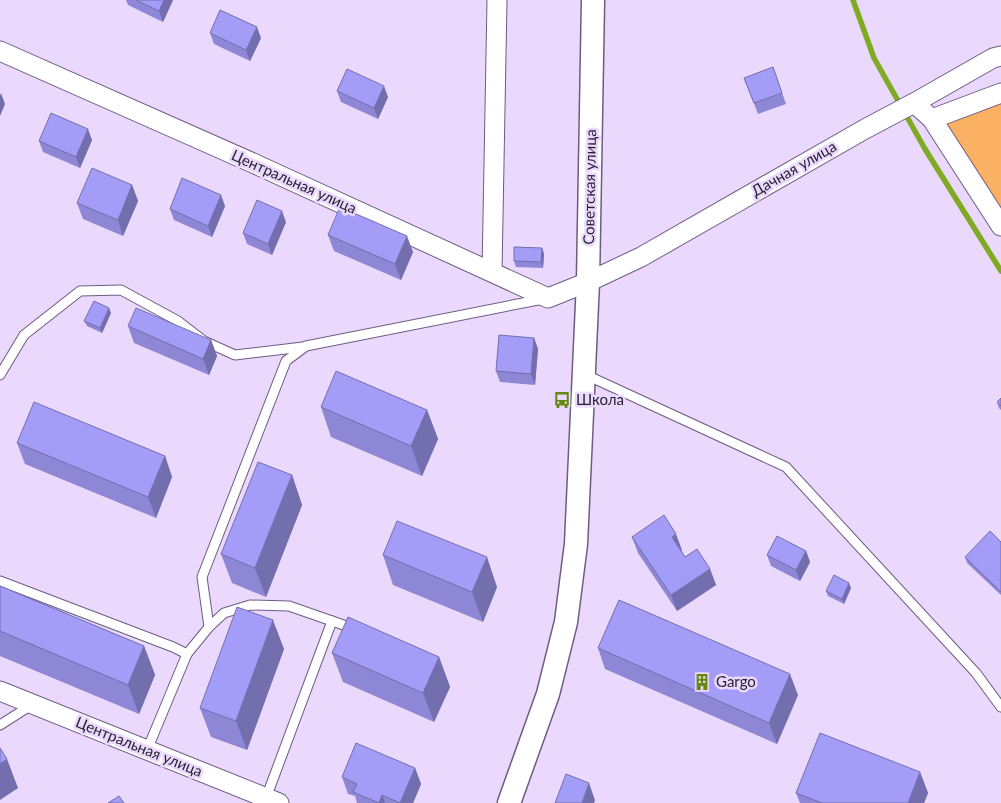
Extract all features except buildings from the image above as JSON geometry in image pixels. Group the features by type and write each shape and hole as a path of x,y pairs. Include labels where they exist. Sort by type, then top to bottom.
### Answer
{"street":[{"path":"492,272 497,0"},
{"name":"Советская улица","path":"509,803 548,694 566,622 576,544 588,282 593,0"},
{"name":"Центральная улица","path":"0,52 253,163 548,298"},
{"name":"Дачная улица","path":"588,282 641,257 993,58 1001,56"},
{"path":"932,119 1001,93"},
{"path":"913,104 932,119 1001,226"},
{"path":"548,298 588,282"},
{"name":"Центральная улица","path":"0,691 272,800"}],"lane":[{"path":"0,376 24,335 80,291 121,290 178,321 204,341 235,355 306,346 548,298"},
{"path":"209,627 202,577 286,361 306,346"},
{"path":"584,373 786,468 976,673 1001,707"},
{"path":"0,581 174,647 187,654"},
{"path":"147,750 187,654 224,612 250,605 289,606 367,634"},
{"path":"272,800 332,621"},
{"path":"0,725 33,704"}],"shaded area":[{"path":"1001,93 1001,226 932,119"}],"waterway":[{"path":"853,0 874,58 925,149 1001,271"}],"place":[{"name":"Школа","path":"562,400"},
{"name":"Gargo","path":"702,682"}]}
